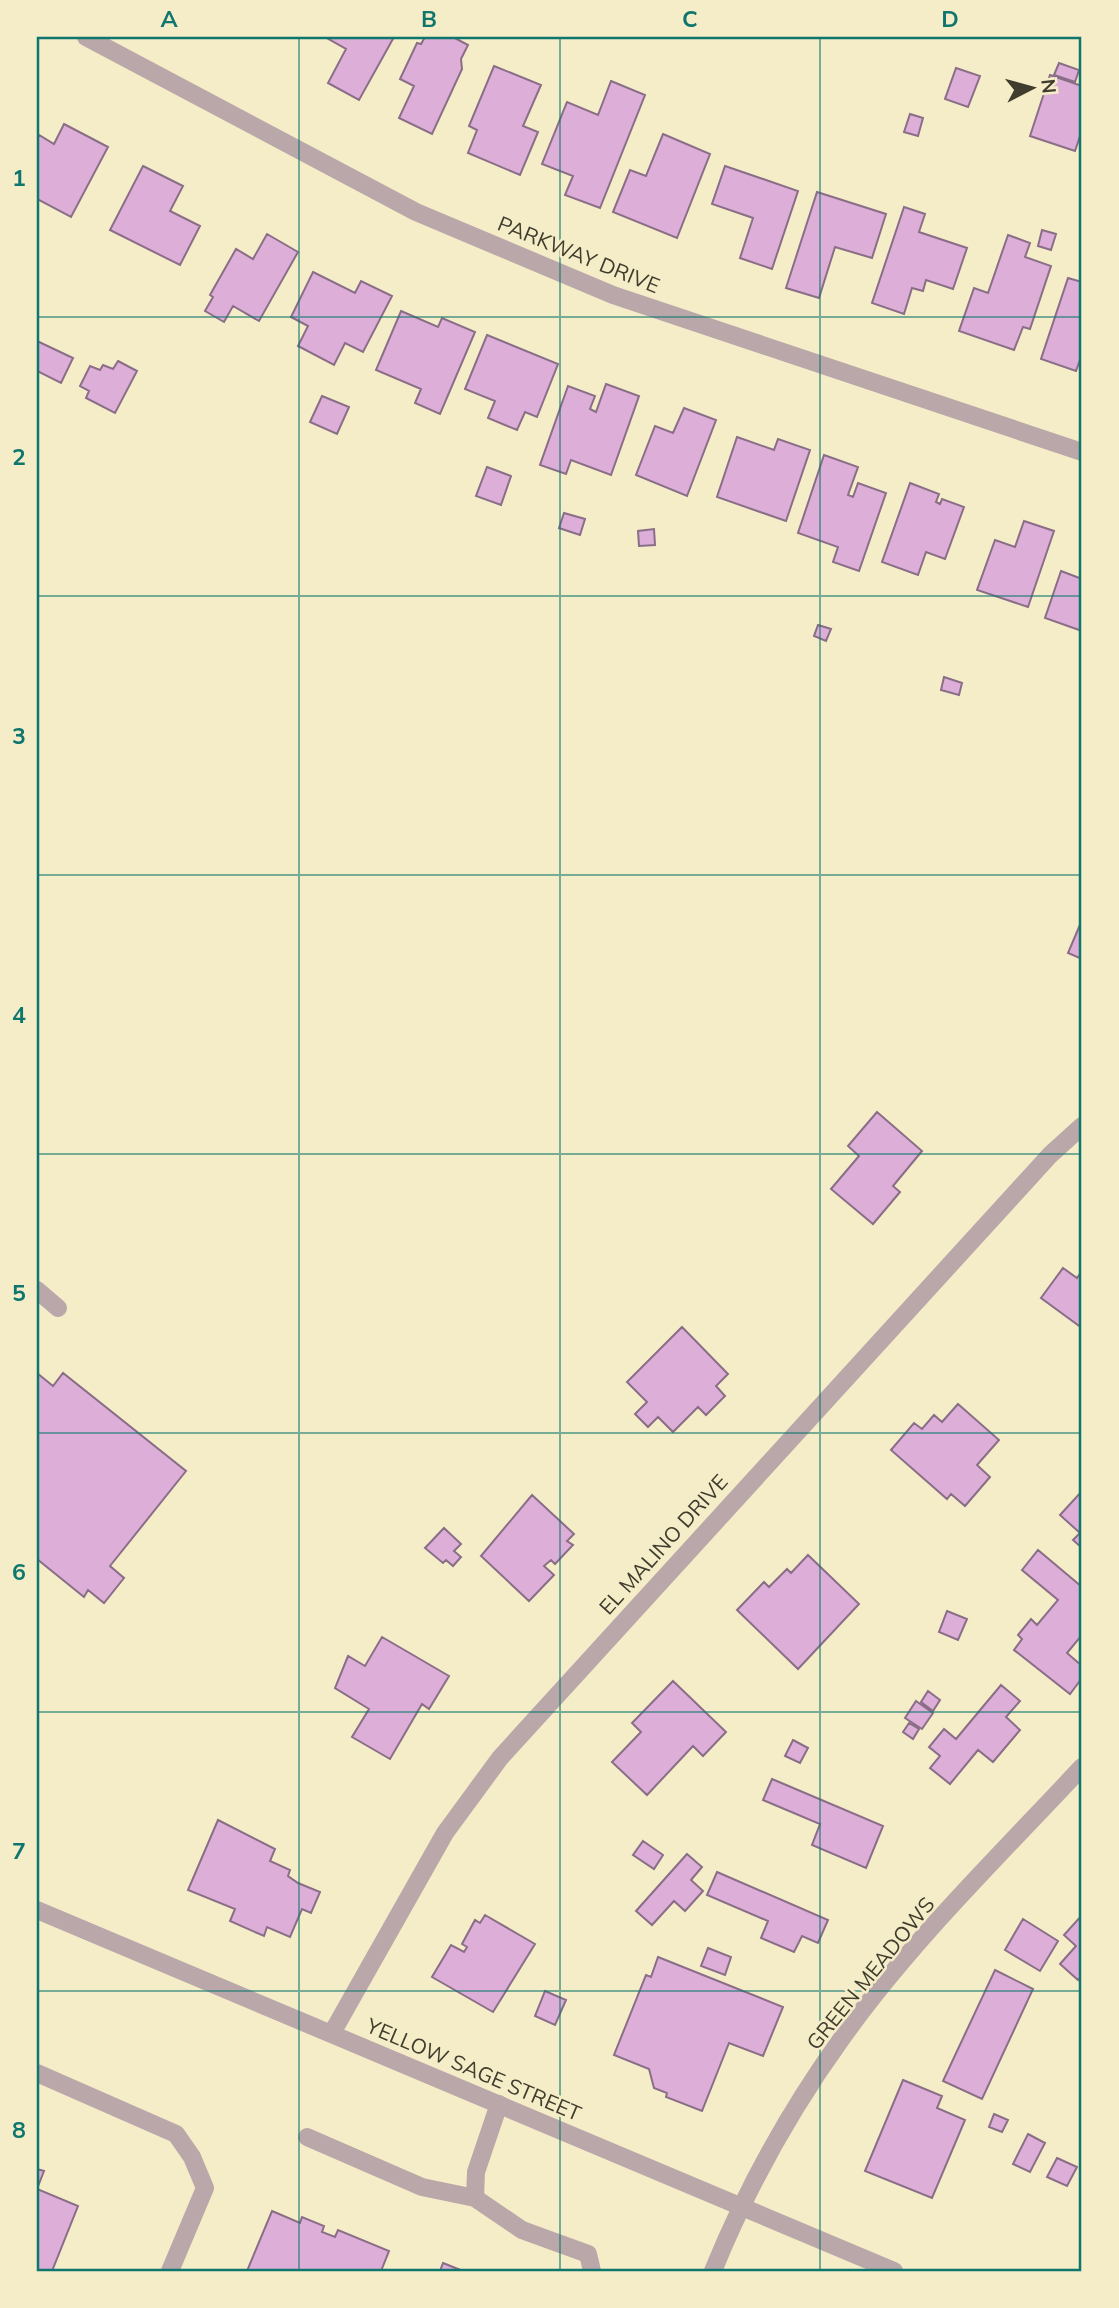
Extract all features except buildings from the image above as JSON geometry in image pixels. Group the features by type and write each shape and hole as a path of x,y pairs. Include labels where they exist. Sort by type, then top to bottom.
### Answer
{"street":[{"name":"PARKWAY DRIVE","path":"86,37 416,212 601,290 1082,452"},
{"name":"EL MALINO DRIVE","path":"331,2033 445,1833 500,1758 1040,1166 1082,1126"},
{"path":"37,1290 58,1308"},
{"name":"GREEN MEADOWS","path":"713,2271 739,2206 842,2038 922,1939 1082,1767"},
{"name":"YELLOW SAGE STREET","path":"37,1910 894,2271"},
{"path":"37,2073 176,2134 192,2157 205,2188 170,2271"},
{"path":"475,2198 476,2172 499,2104"},
{"path":"307,2137 422,2187 475,2198 522,2230 587,2254 592,2271"}]}
